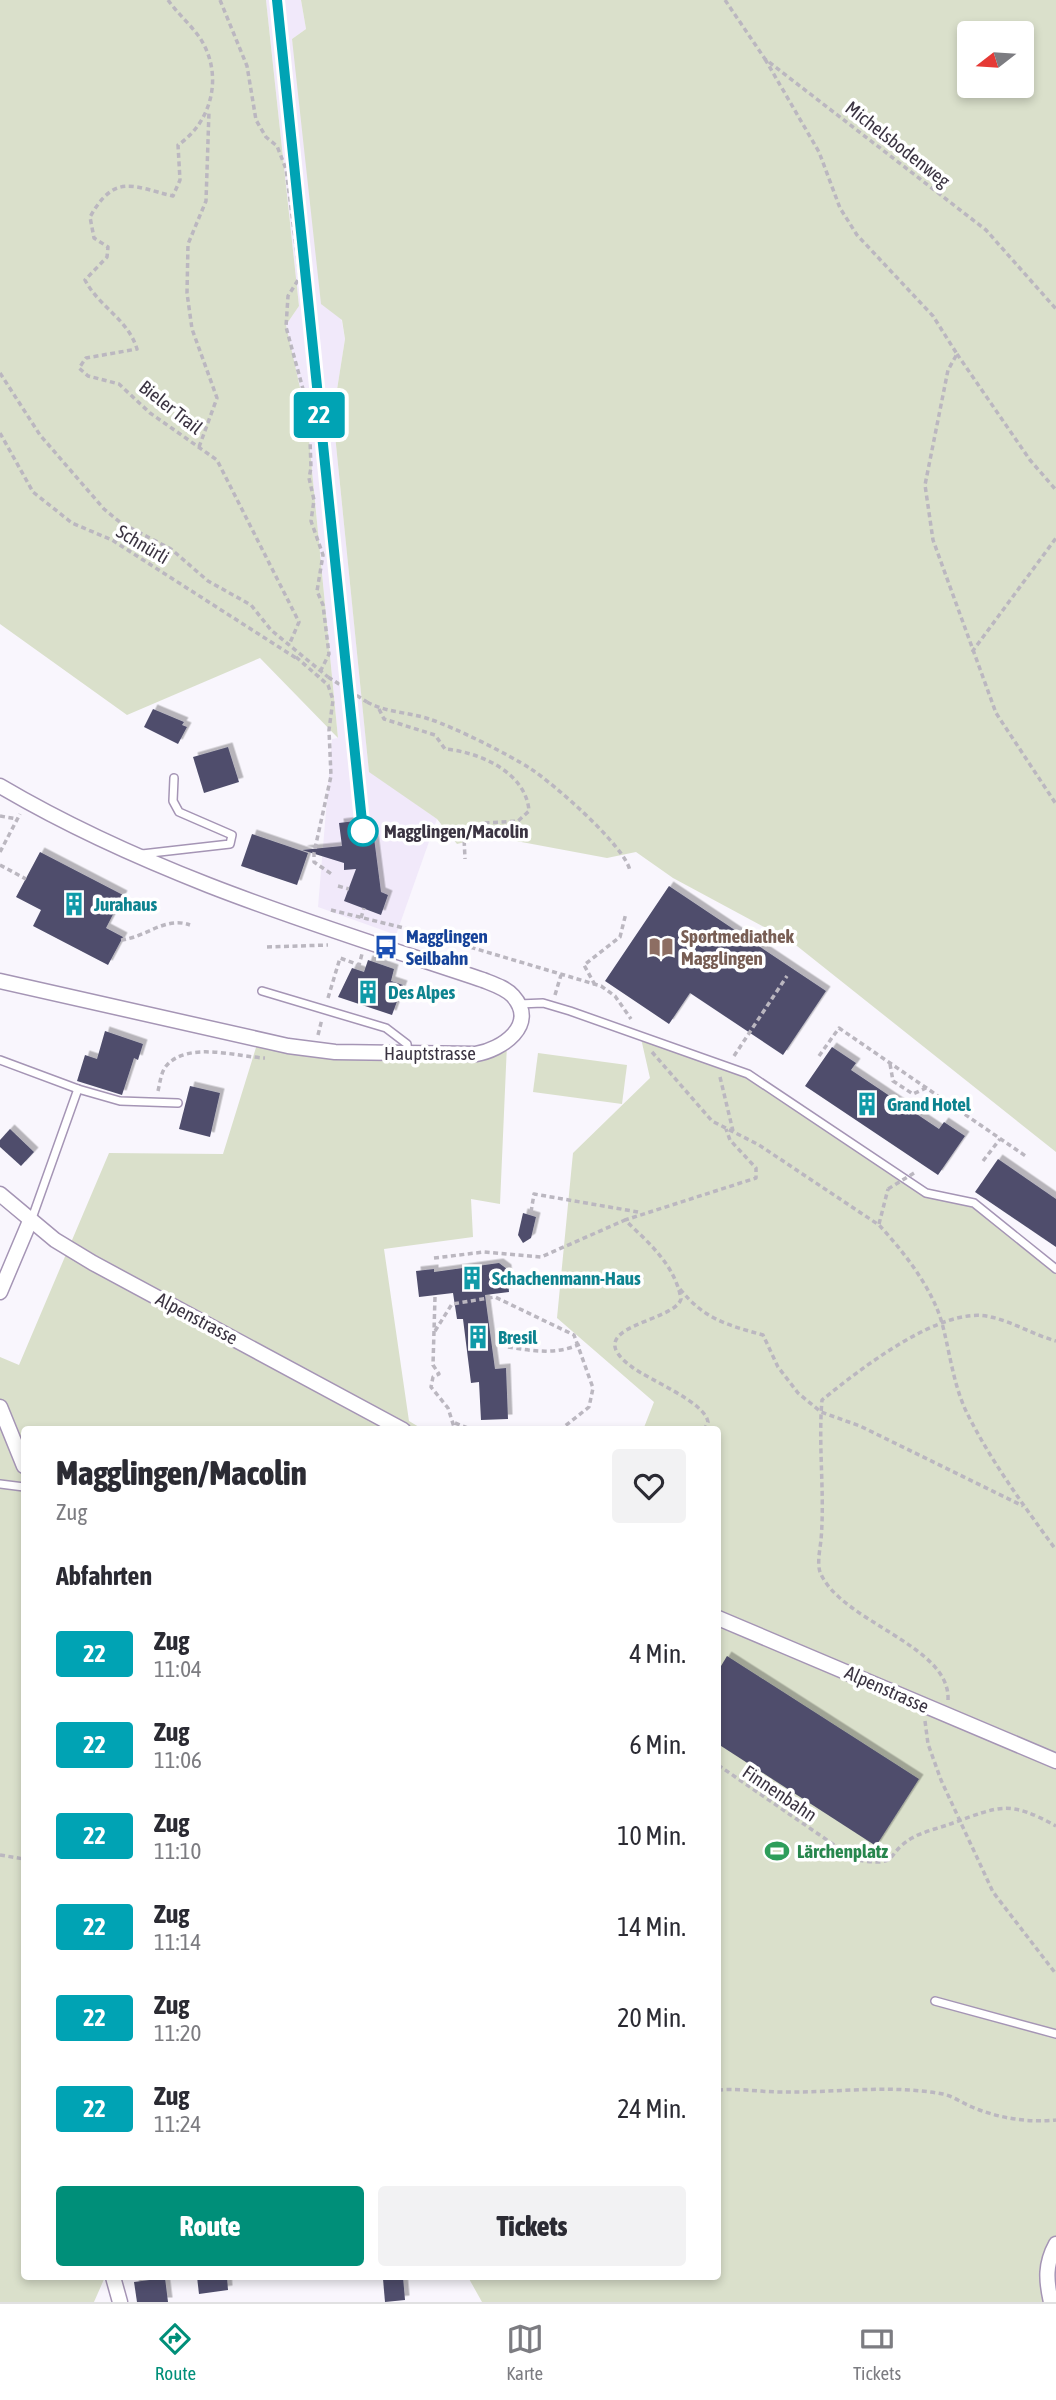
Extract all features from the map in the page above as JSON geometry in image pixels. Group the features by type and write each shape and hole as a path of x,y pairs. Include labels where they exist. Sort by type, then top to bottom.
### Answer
{"street":[{"path":"0,786 52,817 131,855 344,934 483,979 512,995 519,1004"},
{"name":"Hauptstrasse","path":"0,981 288,1046 335,1052 477,1054 494,1051 515,1035 519,1024 519,1004"},
{"name":"Alpenstrasse","path":"0,1194 30,1221 93,1263 396,1426"},
{"path":"0,1292 30,1221"},
{"path":"0,1407 21,1459"},
{"name":"Alpenstrasse","path":"721,1619 1056,1761"},
{"path":"1051,2302 1046,2281 1048,2260 1056,2244"},
{"path":"114,2280 120,2302"}],"lane":[{"path":"131,855 230,844 232,835 179,812 173,801 174,778"},
{"path":"262,991 386,1028 407,1044 408,1054"},
{"path":"519,1004 544,1003 640,1034 725,1068 748,1074 926,1193 974,1203 1056,1269"},
{"path":"0,1060 120,1101 156,1100 178,1103"},
{"path":"30,1221 78,1088"},
{"path":"0,1483 21,1487"},
{"path":"935,2001 1056,2034"}],"path":[{"name":"Bieler Trail","path":"169,0 205,47 212,78 209,107 195,133 178,145 180,180 173,196 150,188 125,186 111,191 90,217 94,238 108,247 107,257 85,280 94,297 122,322 133,337 137,349 86,358 79,368 88,376 119,384 150,413 217,460 299,622 289,645"},
{"path":"220,0 247,66 256,120 266,137 277,146 286,169 300,277 288,296 286,327 311,424 309,474 314,500 311,521 323,555 317,592 323,605 329,653 319,674"},
{"name":"Michelsbodenweg","path":"725,0 765,59 986,230 1056,309"},
{"path":"765,59 819,152 840,208 857,236 933,316 1030,460 1056,491"},
{"path":"199,447 217,398 192,329 187,293 188,244 205,201 209,107"},
{"path":"957,354 948,370 925,485 933,540 996,713 1056,804"},
{"path":"0,373 40,435 104,509 121,523 171,550 208,581 251,605 271,630 297,652 328,685 333,700 329,730 331,776 314,862 333,875"},
{"name":"Schnürli","path":"0,432 33,492 72,523 112,540 319,674"},
{"path":"972,652 1056,538"},
{"path":"296,658 297,652"},
{"path":"319,674 378,708 429,719 531,769 581,811 628,859 630,871"},
{"path":"378,708 384,719 435,736 445,749 481,756 503,770 528,796 529,811 518,821 483,824 464,837 465,859"},
{"path":"0,852 20,812"},
{"path":"0,816 17,819"},
{"path":"0,865 26,879"},
{"path":"338,886 349,889"},
{"path":"361,918 364,908"},
{"path":"331,910 416,931 595,985 615,996 634,1023"},
{"path":"595,985 584,965 620,937 626,913"},
{"path":"121,940 150,933 172,921 190,925"},
{"path":"267,947 334,946 341,943 344,934"},
{"path":"328,999 340,958 355,963"},
{"path":"555,995 561,975"},
{"path":"733,1132 720,1078 787,976"},
{"path":"318,1033 322,1021"},
{"path":"819,1056 838,1028 1027,1157"},
{"path":"640,1034 699,1108 726,1129 759,1145 879,1225 927,1290 942,1324 952,1373 966,1411 1025,1507 1056,1550"},
{"path":"156,1100 165,1068 179,1057 205,1053 272,1058"},
{"path":"890,1064 893,1081 905,1091 913,1094 926,1088"},
{"path":"434,1258 484,1252 541,1257 640,1213 756,1178 756,1168 730,1140 726,1129"},
{"path":"983,1161 1000,1139"},
{"path":"879,1225 888,1189 915,1173"},
{"path":"531,1212 534,1194 640,1213"},
{"path":"625,1220 659,1253 696,1309 736,1327 763,1335 778,1367 798,1393 821,1412 860,1426 1025,1507"},
{"path":"679,1287 681,1299 673,1311 631,1326 619,1334 616,1340 618,1350 633,1368 702,1409 708,1422 706,1426"},
{"path":"435,1297 433,1365 439,1374 433,1377 431,1387 448,1408 455,1423 463,1426"},
{"path":"435,1331 452,1304 495,1297 575,1335 593,1388 589,1407 564,1426"},
{"path":"948,1708 949,1687 937,1668 849,1607 831,1591 819,1569 824,1506 822,1400 878,1355 965,1315 990,1316 1056,1342"},
{"path":"508,1347 537,1352 568,1350 580,1344"},
{"path":"922,1705 928,1744 959,1821 993,1892 1056,1974"},
{"name":"Finnenbahn","path":"721,1767 856,1860 879,1863 886,1861 893,1858 910,1839 959,1821 968,1815 998,1807 1029,1811 1056,1826"},
{"path":"0,1856 21,1860"},
{"path":"721,2090 740,2088 780,2092 885,2089 945,2094 974,2108 1010,2118 1038,2122 1056,2120"}],"shaded area":[{"path":"266,0 301,0 306,29 292,39 345,339 333,415 369,771 437,819 396,935 318,907 332,739 338,738 307,419 286,325 299,306"}],"green space":[{"path":"0,0 266,0 299,306 286,325 307,419 338,738 260,658 127,715 0,624"},
{"path":"301,0 1056,0 1056,1152 792,942 673,878 636,852 607,858 489,836 457,844 437,819 369,772 333,415 345,339 342,320 321,304 292,39 306,29"},
{"path":"640,1034 728,1065 926,1193 974,1203 1056,1269 1056,2302 482,2302 470,2280 721,2280 721,1426 645,1426 654,1402 557,1318 573,1153 650,1078"},
{"path":"258,1041 408,1054 507,1044 500,1204 471,1199 473,1237 384,1249 409,1421 417,1426 21,1426 21,2280 104,2280 94,2302 0,2302 0,1357 19,1365 109,1153 223,1154"},
{"path":"538,1053 627,1065 622,1104 533,1092"}],"building":[{"path":"153,709 184,722 182,725 187,727 178,744 144,727"},
{"path":"228,747 239,782 204,793 193,757"},
{"path":"355,821 355,831 373,830 381,892 388,895 381,915 344,901 356,869 344,870 344,863 302,850 342,846 339,823"},
{"path":"252,834 308,853 297,885 241,866"},
{"name":"Jurahaus","path":"40,852 123,895 106,928 123,937 108,965 33,926 41,910 16,897"},
{"path":"669,886 826,991 783,1055 690,993 669,1024 605,981"},
{"name":"Des Alpes","path":"368,960 394,969 391,981 403,985 392,1015 338,997 352,968 364,972"},
{"path":"105,1031 143,1044 138,1060 134,1058 122,1095 77,1081 85,1055 97,1059"},
{"name":"Grand Hotel","path":"832,1047 856,1063 851,1070 939,1129 944,1122 965,1136 938,1175 805,1086"},
{"path":"190,1086 220,1093 210,1137 179,1129"},
{"path":"10,1129 34,1152 21,1166 0,1147 0,1140"},
{"path":"998,1159 1056,1199 1056,1247 975,1192"},
{"path":"523,1213 536,1217 531,1238 523,1243 518,1235"},
{"path":"499,1263 507,1269 509,1292 485,1295 495,1369 506,1368 508,1419 481,1420 479,1382 471,1383 463,1319 457,1319 453,1293 419,1297 416,1271 434,1269 434,1272"},
{"path":"727,1656 919,1779 876,1846 721,1746 721,1666"},
{"path":"165,2280 168,2302 137,2302 134,2282"},
{"path":"197,2280 227,2280 228,2290 199,2294"},
{"path":"383,2280 403,2280 405,2300 385,2302"}],"railway":[{"path":"277,0 363,831"}],"train":[{"name":"22","path":"277,0 363,831"}],"place":[{"name":"Magglingen/Macolin","path":"363,831"},
{"name":"Jurahaus","path":"74,904"},
{"name":"Magglingen Seilbahn","path":"386,947"},
{"name":"Sportmediathek Magglingen","path":"661,947"},
{"name":"Des Alpes","path":"368,992"},
{"name":"Grand Hotel","path":"867,1104"},
{"name":"Schachenmann-Haus","path":"472,1278"},
{"name":"Bresil","path":"478,1337"},
{"name":"Lärchenplatz","path":"777,1851"}]}
